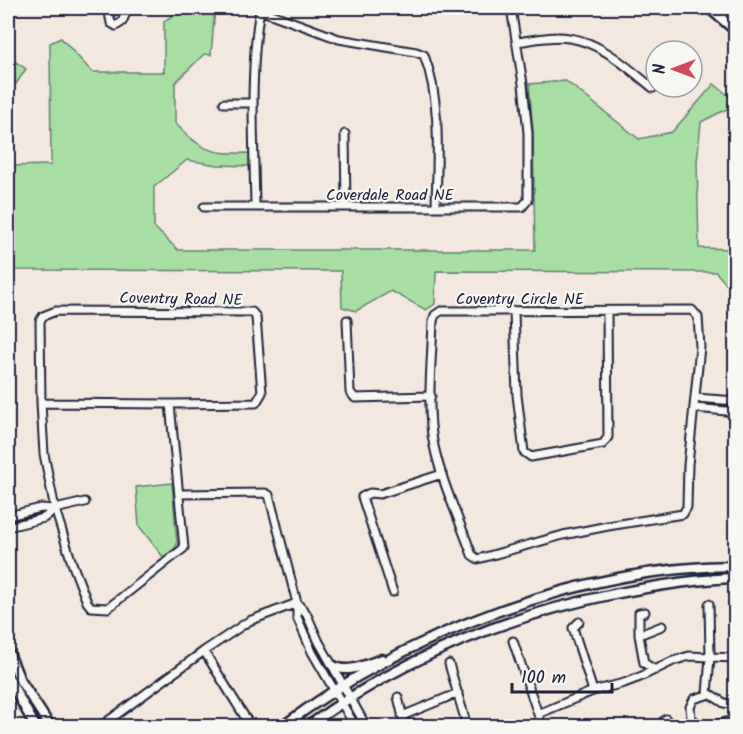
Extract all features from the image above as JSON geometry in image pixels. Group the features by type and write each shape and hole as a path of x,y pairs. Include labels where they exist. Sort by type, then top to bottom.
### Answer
{"street":[{"path":"108,8 111,23 116,26 122,22 128,8"},
{"name":"Coverdale Road NE","path":"204,207 522,207 528,200 528,133 511,8"},
{"path":"709,8 735,31"},
{"path":"720,17 727,8 735,14"},
{"path":"255,207 253,103 260,9 339,39 424,55 433,96 437,135 436,207"},
{"path":"517,42 568,37 586,43 616,59 644,81"},
{"path":"224,103 253,103"},
{"path":"345,134 346,207"},
{"name":"Coventry Circle NE","path":"692,310 698,317 700,347 688,465 687,507 683,514 676,517 608,526 478,559 472,555 442,474 434,444 431,396 433,321 435,315 441,311 514,312 692,310"},
{"name":"Coventry Road NE","path":"50,312 252,312 256,317 262,393 260,400 252,403 170,405 184,549 108,608 91,607 72,563 55,509 45,454 41,403 39,326 43,316 50,312"},
{"path":"514,312 517,395 524,452 531,457 603,444 608,437 607,312"},
{"path":"347,320 350,392 355,398 431,396"},
{"path":"696,398 735,401"},
{"path":"41,403 170,405"},
{"path":"694,408 735,412"},
{"path":"393,592 362,497 370,493 380,494 442,474"},
{"path":"180,494 265,493 269,495 297,603 297,617 312,652 355,726"},
{"path":"8,516 41,508 55,509 85,502"},
{"path":"8,527 45,518 55,509"},
{"path":"283,726 344,684 403,652 488,615 568,589 643,573 698,567 735,566"},
{"path":"308,726 351,696 398,669 454,642 513,620 572,603 635,590 735,578"},
{"path":"101,726 249,621 297,603"},
{"path":"297,603 306,614 366,726"},
{"path":"707,694 710,657 709,604"},
{"path":"645,612 639,613 639,635 644,663 654,670"},
{"path":"579,622 574,624 573,628 593,691"},
{"path":"639,635 662,626"},
{"path":"513,641 542,726"},
{"path":"8,651 20,680 50,726"},
{"path":"204,651 248,722 248,726"},
{"path":"332,665 340,669 347,669 403,652"},
{"path":"538,714 593,691 624,683 689,656 735,658"},
{"path":"449,664 467,726"},
{"path":"8,677 35,726"},
{"path":"402,716 458,693"},
{"path":"699,726 691,718 690,707 694,699 707,694 724,703 735,705"},
{"path":"398,697 405,726"},
{"path":"658,726 666,719"},
{"path":"712,726 735,719"}],"green space":[{"path":"176,8 215,8 211,55 204,54 175,83 175,123 192,140 207,149 225,153 249,153 249,166 217,165 187,160 154,187 154,227 178,250 535,250 533,130 529,84 566,81 639,139 672,132 701,99 704,99 704,95 714,84 735,101 735,105 701,122 697,162 699,248 735,249 735,295 716,272 436,271 435,304 426,310 391,291 356,311 342,307 341,271 8,270 8,166 51,165 50,43 61,38 92,72 164,72 164,21 174,15"},
{"path":"13,60 26,69 16,84 8,79 8,69"},
{"path":"172,483 177,544 163,557 139,526 136,487"}]}
